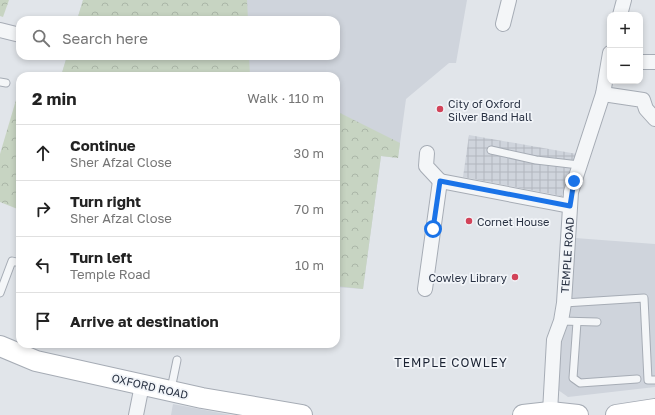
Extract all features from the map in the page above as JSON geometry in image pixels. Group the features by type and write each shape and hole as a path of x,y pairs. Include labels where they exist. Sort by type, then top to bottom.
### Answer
{"main road":[{"name":"OXFORD ROAD","path":"0,346 36,361 171,391 302,415"},
{"path":"616,415 655,409"},
{"path":"528,415 554,413 578,415"}],"street":[{"path":"503,24 510,0"},
{"path":"621,12 624,0"},
{"path":"0,30 16,34"},
{"path":"643,62 655,62"},
{"name":"TEMPLE ROAD","path":"554,413 554,340 561,321 564,303 571,192 603,94 607,73"},
{"path":"603,94 643,100 646,109 655,119"},
{"path":"427,153 426,166 440,181 570,206"},
{"path":"425,289 440,181"},
{"path":"136,415 142,385"}],"lane":[{"path":"491,150 536,160 579,165"},
{"path":"0,293 12,261 16,262"},
{"path":"564,303 644,298 648,380 655,380"},
{"path":"561,321 597,322"},
{"path":"577,322 573,378 576,381 580,383 637,379"},
{"path":"171,391 177,360"}],"shaded area":[{"path":"83,0 467,0 456,63 449,63 406,99 398,158 381,156 363,289 340,287 340,72 62,72 66,60 340,60 340,16 78,16"},
{"path":"469,135 577,154 562,196 463,177"},
{"path":"575,238 655,244 655,387 568,397 554,387 566,311"},
{"path":"173,404 231,415 171,415"}],"green space":[{"path":"0,0 9,0 3,17 0,16"},
{"path":"83,0 247,0 248,16 78,16"},
{"path":"66,60 249,60 250,72 62,72"},
{"path":"16,100 16,208 0,202 0,154"},
{"path":"340,113 400,143 398,158 381,156 363,289 340,286"}],"place":[{"name":"City of Oxford Silver Band Hall","path":"440,109"},
{"name":"Cornet House","path":"469,221"},
{"name":"Cowley Library","path":"515,277"}],"district":[{"name":"TEMPLE COWLEY","path":"451,362"}],"route":[{"path":"433,229 440,181 570,206 571,192 574,181"}]}
